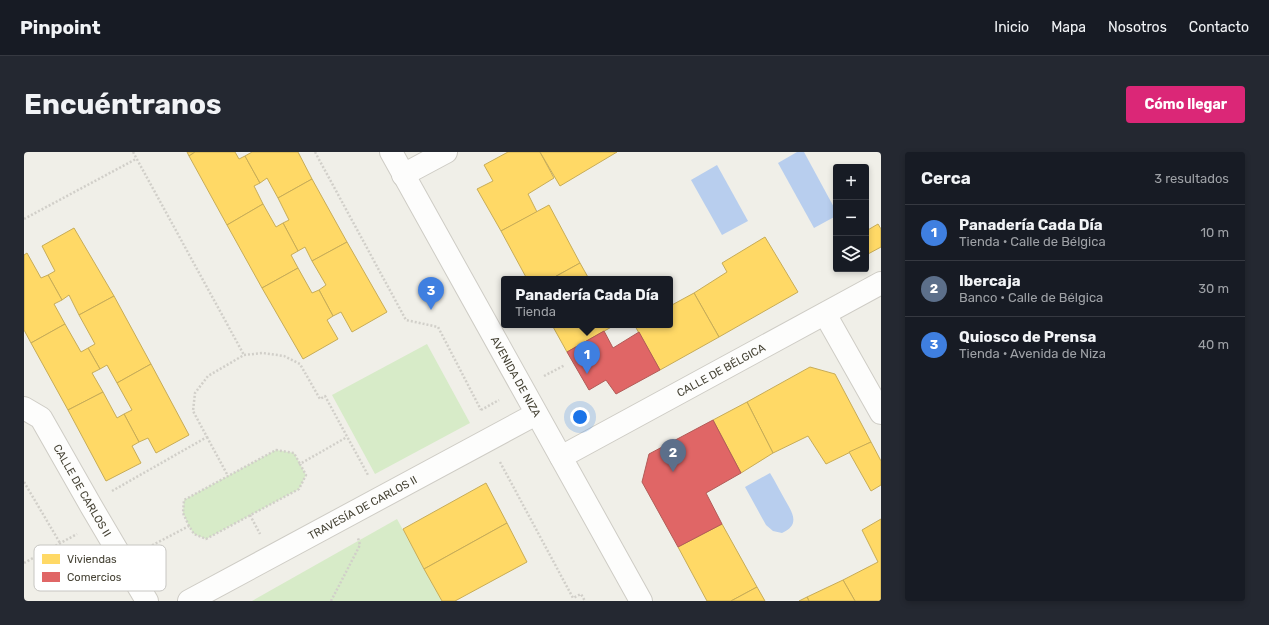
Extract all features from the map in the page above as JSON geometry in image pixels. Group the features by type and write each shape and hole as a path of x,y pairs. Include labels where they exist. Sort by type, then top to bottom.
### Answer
{"street":[{"name":"AVENIDA DE NIZA","path":"391,152 641,601"},
{"path":"403,175 446,152"},
{"name":"CALLE DE BÉLGICA","path":"561,457 881,283"},
{"path":"825,314 880,413"},
{"name":"CALLE DE CARLOS II","path":"24,408 41,418 114,545"},
{"name":"TRAVESÍA DE CARLOS II","path":"189,601 536,414"},
{"name":"CALLE DE CARLOS II","path":"141,591 147,601"}],"path":[{"path":"133,152 244,356"},
{"path":"315,152 406,320 438,327 481,410"},
{"path":"24,219 136,159"},
{"path":"228,476 193,412 195,393 208,376 244,356 262,354 284,356 300,364 320,399 325,396 368,475"},
{"path":"114,498 111,492 207,437"},
{"path":"300,464 347,437"},
{"path":"276,450 294,453 306,475 300,489 206,540 194,534 189,526 183,513 184,500 228,476 276,450"},
{"path":"498,459 573,598 581,594 585,601"},
{"path":"24,482 60,543"},
{"path":"250,515 260,535"},
{"path":"153,545 189,526"},
{"path":"56,545 79,532"},
{"path":"330,601 360,545 356,534"},
{"path":"24,563 34,557"}],"green space":[{"path":"427,344 470,423 375,474 332,395"},
{"path":"276,450 294,453 306,475 299,489 206,539 194,534 183,513 184,500"},
{"path":"397,519 442,601 252,601"}],"water":[{"path":"797,152 804,152 833,205 833,218 814,228 778,163"},
{"path":"717,165 748,221 722,235 691,180"},
{"path":"770,473 792,512 793,517 792,526 782,533 773,531 766,525 745,487"}],"building: Viviendas":[{"path":"187,152 195,152 189,156"},
{"path":"195,152 235,152 239,159 245,156 260,183 254,186 263,204 227,225 189,156"},
{"path":"252,152 298,152 312,179 278,198 267,178 260,183 245,156"},
{"path":"508,152 540,152 554,178 528,194 537,212 501,231 477,189 493,181 484,165"},
{"path":"540,152 617,152 560,186"},
{"path":"312,179 347,242 312,261 305,247 298,251 283,223 289,220 278,198"},
{"path":"263,204 276,227 283,223 298,251 291,255 298,268 262,288 227,225"},
{"path":"549,205 580,263 556,276 525,276 501,231"},
{"path":"878,224 881,229 881,247 869,253 869,236 869,229"},
{"path":"74,228 114,296 79,315 69,295 62,300 48,275 55,271 42,246"},
{"path":"765,237 798,292 719,337 694,293 727,272 722,263"},
{"path":"347,242 387,312 352,332 341,312 333,316 319,290 326,285 312,261"},
{"path":"27,253 41,278 48,275 62,300 54,304 65,324 31,343 24,330 24,255"},
{"path":"580,263 587,276 556,276"},
{"path":"298,268 312,293 319,290 333,316 327,320 338,339 303,359 262,288"},
{"path":"694,293 719,337 660,370 636,328 673,328 673,304"},
{"path":"114,296 151,364 117,383 107,365 100,369 88,348 95,344 79,315"},
{"path":"65,324 81,352 88,348 100,369 92,373 103,392 68,410 31,343"},
{"path":"554,328 610,328 567,352"},
{"path":"151,364 189,435 156,453 148,438 139,442 124,414 132,410 117,383"},
{"path":"810,367 835,374 871,442 826,464 808,436 773,453 747,402"},
{"path":"103,392 117,418 124,414 139,442 132,446 141,463 106,481 68,410"},
{"path":"747,402 773,453 741,473 713,420"},
{"path":"871,442 881,461 881,485 871,491 849,452"},
{"path":"486,483 507,523 424,569 403,529"},
{"path":"881,519 881,601 855,601 843,580 878,562 862,530"},
{"path":"507,523 527,562 455,601 442,601 424,569"},
{"path":"722,524 757,587 731,601 707,601 678,547"},
{"path":"843,580 855,601 809,601 807,597"},
{"path":"757,587 765,601 731,601"},
{"path":"807,597 809,601 799,601"}],"building: Comercios":[{"path":"604,331 613,348 639,332 660,370 616,394 606,380 589,390 567,352"},
{"path":"713,420 741,473 706,493 722,524 678,547 642,482 649,454"}],"place":[{"name":"Quiosco de Prensa","path":"431,310"},
{"name":"Panadería Cada Día","path":"587,374"},
{"name":"Ibercaja","path":"673,472"}]}
